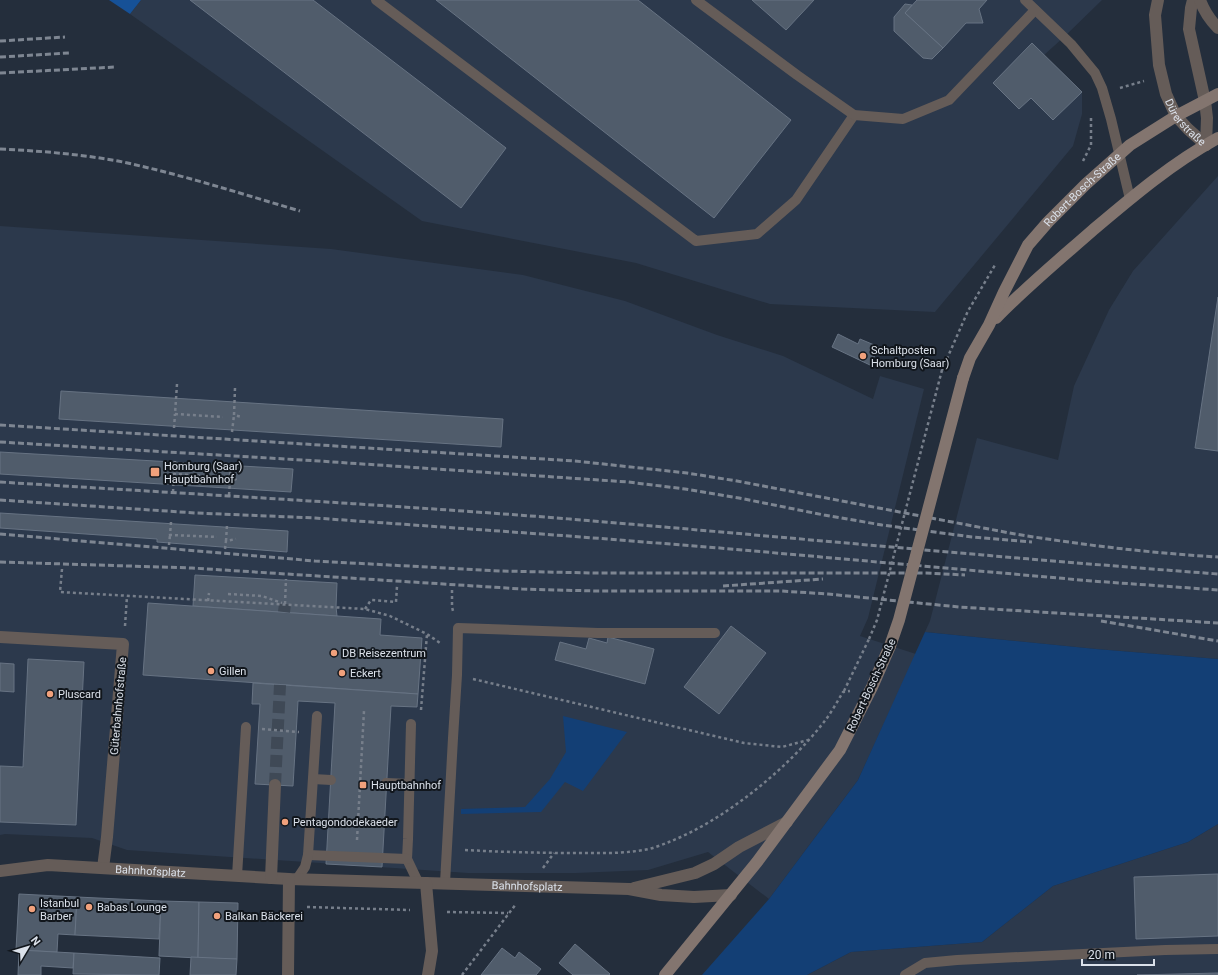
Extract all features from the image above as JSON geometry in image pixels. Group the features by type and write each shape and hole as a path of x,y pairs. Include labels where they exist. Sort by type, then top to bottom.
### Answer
{"main road":[{"name":"Robert-Bosch-Straße","path":"665,975 731,895 840,750 872,687 890,646 899,620 963,378 970,358 989,325 1028,246 1048,222 1086,184 1136,141 1176,116 1218,94"},
{"name":"Robert-Bosch-Straße","path":"989,325 1070,250 1130,199 1160,176 1218,138"}],"street":[{"name":"Dürerstraße","path":"1158,0 1155,15 1158,65 1166,94 1176,116 1188,130 1206,145"},
{"path":"1200,0 1212,22 1218,28"},
{"name":"Dürerstraße","path":"1191,3 1190,29 1205,101 1207,118 1206,145"},
{"name":"Güterbahnhofstraße","path":"0,637 123,644 107,837 103,868"},
{"path":"271,878 276,785"},
{"path":"629,889 694,873 714,864 739,847 787,822"},
{"name":"Bahnhofsplatz","path":"0,876 6,870 48,865 293,879 629,889"},
{"path":"288,975 289,906 293,879"},
{"path":"422,883 428,911 432,951 428,975"},
{"path":"629,889 661,895 694,897 731,895"}],"lane":[{"path":"376,0 696,241 757,234 796,200 854,114"},
{"path":"696,0 797,75 854,114 903,119 949,100 1035,10"},
{"path":"1025,0 1070,44 1095,73 1102,88 1120,154 1130,199"},
{"path":"445,883 452,738 457,675 458,628 598,633 715,633"},
{"path":"293,879 305,867 308,855 317,716"},
{"path":"411,724 407,859 422,883"},
{"path":"237,876 246,727"},
{"path":"313,779 331,780"},
{"path":"386,783 410,784"},
{"path":"308,855 407,859"},
{"path":"905,975 924,963 950,960 1218,949"}],"path":[{"path":"447,850 616,854 645,850 694,832 738,803 772,776 825,721 843,692 877,620 942,370"},
{"path":"174,428 177,384"},
{"path":"232,432 235,388"},
{"path":"175,414 223,417"},
{"path":"234,415 242,417"},
{"path":"173,492 175,461"},
{"path":"229,495 231,464"},
{"path":"174,474 220,477"},
{"path":"230,481 239,478"},
{"path":"169,545 171,522"},
{"path":"225,550 227,525"},
{"path":"170,535 217,537"},
{"path":"226,541 236,539"},
{"path":"62,569 60,592 365,609 390,616 427,634 421,711 411,724"},
{"path":"284,604 286,579"},
{"path":"365,609 371,600 396,602 397,586"},
{"path":"452,590 452,607"},
{"path":"208,601 209,593"},
{"path":"228,594 262,596 284,604"},
{"path":"123,644 127,596"},
{"path":"457,675 744,743 782,746 808,740"},
{"path":"843,692 872,687"},
{"path":"356,857 364,711"},
{"path":"246,727 316,734"},
{"path":"462,975 508,913 531,886 554,853"},
{"path":"289,906 508,913"}],"shaded area":[{"path":"109,0 141,0 130,14"},
{"path":"141,0 1102,0 1044,55 1082,92 1082,114 1073,146 935,312 770,304 636,263 422,221 130,14"},
{"path":"1218,176 1218,659 1096,649 925,632 930,621 977,438 1058,460 1074,386 1109,310 1133,271"},
{"path":"0,226 331,249 523,275 625,301 717,335 783,356 873,399 880,376 924,389 868,618 860,636 916,654 858,780 769,899 708,852 648,870 576,873 468,873 127,850 92,838 0,835"},
{"path":"925,632 1096,649 1218,659 1218,824 1188,842 1053,886 982,942 851,952 807,975 702,975 769,899 858,780"},
{"path":"563,716 627,732 583,791 565,782 541,812 461,814 461,809 525,807 550,779 566,752"},
{"path":"1218,824 1218,975 807,975 851,952 982,942 1053,886 1188,842"}],"building":[{"path":"190,0 313,0 506,148 461,208"},
{"path":"436,0 638,0 791,120 714,218"},
{"path":"752,0 814,0 786,30"},
{"path":"917,0 987,0 979,9 983,23 966,23 943,48 905,13"},
{"path":"905,4 912,5 905,13 943,48 932,59 923,58 894,31 894,17"},
{"path":"1032,43 1082,92 1053,120 1031,98 1019,109 993,83"},
{"path":"1218,297 1218,451 1195,448"},
{"name":"Schaltposten Homburg (Saar)","path":"838,334 858,344 860,339 879,347 870,365 832,347"},
{"path":"61,391 503,419 501,447 59,419"},
{"path":"0,452 293,469 291,492 0,474"},
{"path":"0,513 288,531 287,552 157,542 157,539 0,528"},
{"path":"195,575 337,583 337,616 193,606"},
{"path":"148,603 381,619 380,635 422,638 418,694 143,675"},
{"path":"731,626 766,653 719,714 684,687"},
{"path":"608,637 654,649 645,684 555,660 560,642 586,649 589,638 607,643"},
{"path":"28,659 84,662 76,825 0,822 0,766 23,767"},
{"path":"0,663 14,664 14,692 0,691"},
{"path":"253,683 418,694 417,707 391,706 382,867 326,864 335,703 298,701 293,786 255,784 260,704 252,704"},
{"path":"1218,874 1218,936 1136,939 1134,877"},
{"path":"19,894 77,897 75,935 58,934 57,952 16,950"},
{"path":"77,897 161,901 159,939 75,935"},
{"path":"161,901 199,902 198,958 159,956"},
{"path":"199,902 238,903 237,959 198,958"},
{"path":"575,944 610,974 573,975 559,963"},
{"path":"502,948 515,958 519,952 541,969 536,975 481,975"},
{"path":"19,950 74,953 73,968 41,966 41,975 18,975"},
{"path":"74,953 160,958 159,975 73,974"},
{"path":"191,957 237,959 236,975 190,975"},
{"path":"1218,973 1218,975 1137,975"}],"tunnel":[{"path":"284,612 285,604"},
{"path":"275,785 280,685"}],"railway":[{"path":"0,41 65,37"},
{"path":"0,57 69,53"},
{"path":"0,73 116,67"},
{"path":"0,149 89,156 118,161 187,178 300,211"},
{"path":"0,425 575,461 687,473 737,481 1015,534 1116,548 1218,557"},
{"path":"0,442 319,461 628,482 685,489 739,498 882,525 972,537 1032,542"},
{"path":"0,482 570,519 1218,574"},
{"path":"0,500 196,513 315,518 569,536 1092,581 1218,590"},
{"path":"0,534 315,561 500,571 594,573 926,573 965,575"},
{"path":"0,562 192,568 522,589 595,591 781,591 828,594 959,607 1218,623"},
{"path":"723,586 823,579"},
{"path":"1101,621 1218,641"}],"place":[{"name":"Schaltposten Homburg (Saar)","path":"863,356"},
{"name":"Homburg (Saar) Hauptbahnhof","path":"155,472"},
{"name":"DB Reisezentrum","path":"334,653"},
{"name":"Gillen","path":"211,671"},
{"name":"Eckert","path":"342,673"},
{"name":"Pluscard","path":"50,694"},
{"name":"Hauptbahnhof","path":"363,785"},
{"name":"Pentagondodekaeder","path":"285,822"},
{"name":"Babas Lounge","path":"89,907"},
{"name":"Istanbul Barber","path":"32,909"},
{"name":"Balkan Bäckerei","path":"217,916"}]}
